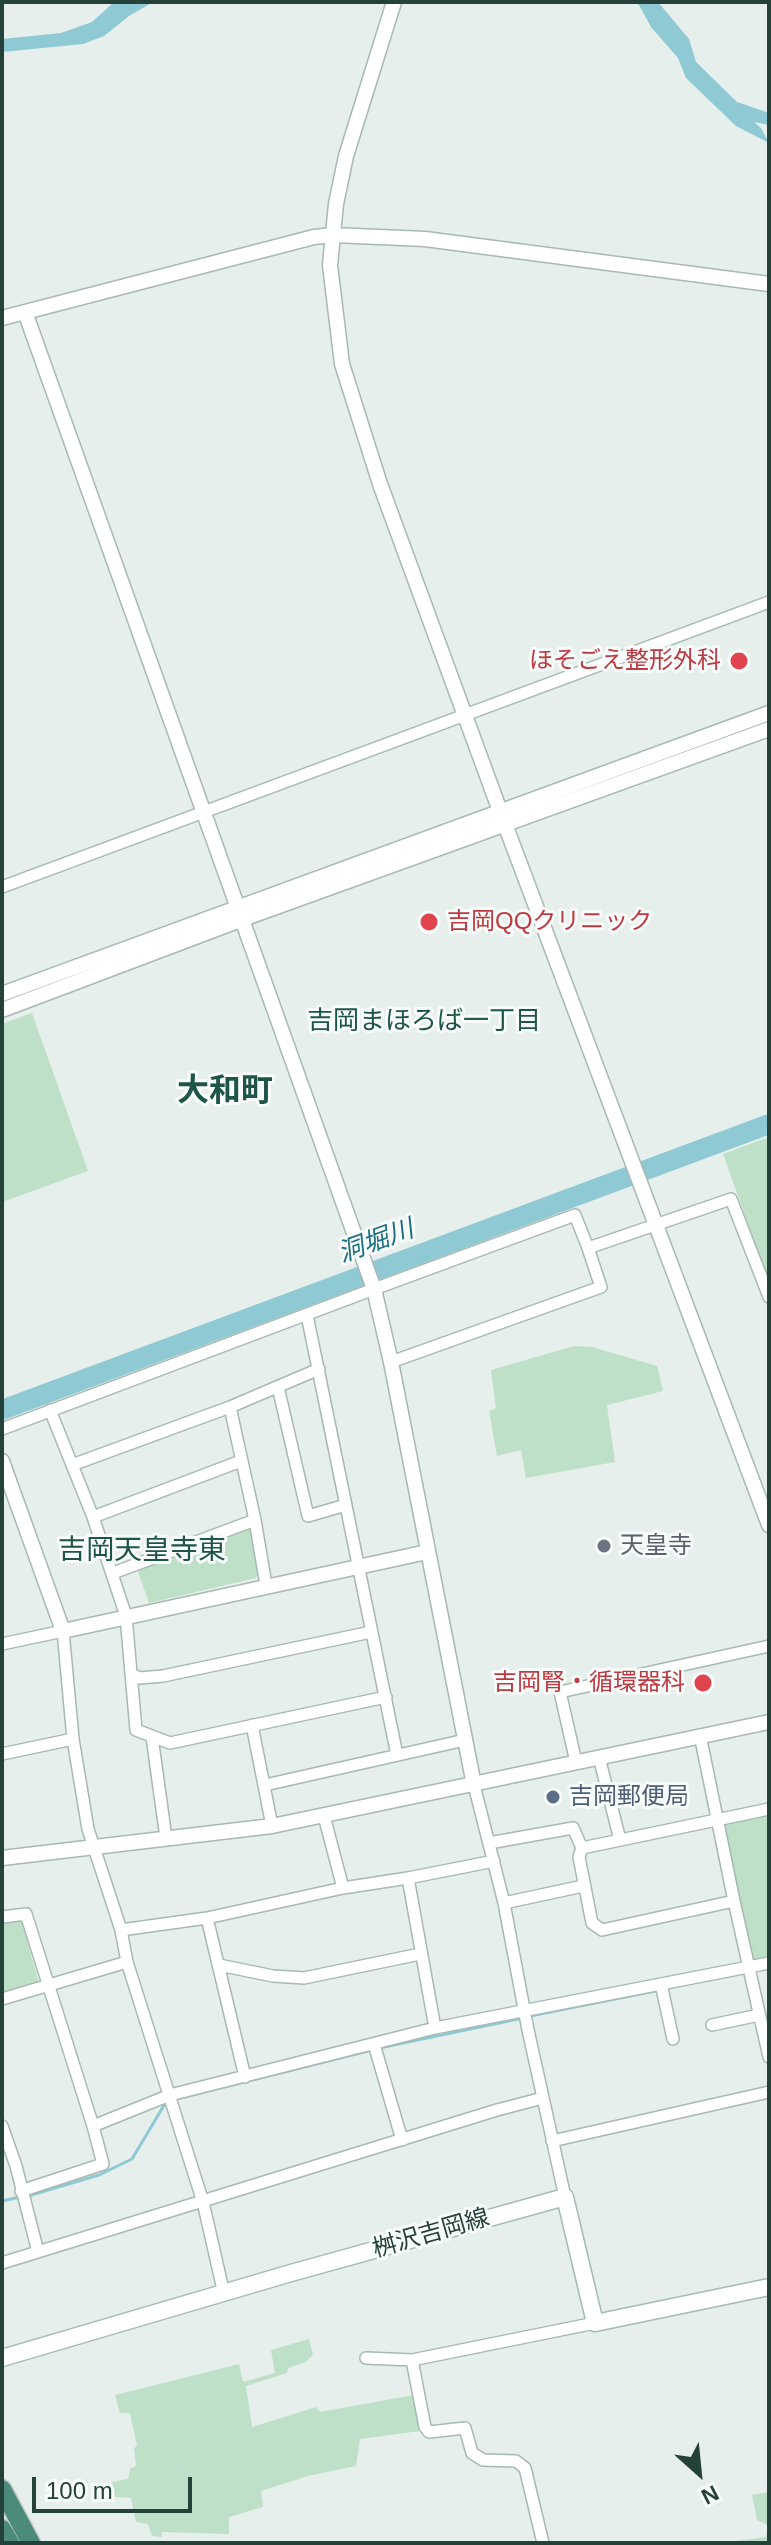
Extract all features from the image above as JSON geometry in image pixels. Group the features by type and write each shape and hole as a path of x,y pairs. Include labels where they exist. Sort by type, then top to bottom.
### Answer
{"highway":[{"path":"2,2489 31,2543"},
{"path":"2,2529 10,2543"}],"main road":[{"name":"桝沢吉岡線","path":"2,2358 565,2197"},
{"path":"565,2197 595,2323 769,2291"}],"street":[{"path":"394,2 346,156 336,204 330,265 342,364 380,484 654,1225 768,1518"},
{"path":"2,318 314,237 333,235 425,239 769,284"},
{"path":"25,312 372,1283 391,1362 474,1785 504,1903 565,2197"},
{"path":"2,887 769,602"},
{"path":"2,994 503,817 769,713"},
{"path":"503,817 769,729"},
{"path":"2,1010 241,912"},
{"path":"588,1248 731,1199 769,1297"},
{"path":"2,1429 307,1315 372,1283 575,1215 601,1287 391,1362"},
{"path":"307,1315 397,1755"},
{"path":"72,1465 230,1407 319,1369"},
{"path":"278,1387 308,1516 346,1505"},
{"path":"230,1407 266,1585"},
{"path":"50,1410 93,1517 126,1616 136,1730 170,1743 386,1697"},
{"path":"2,1461 63,1631 73,1739 88,1829 203,2202 224,2294"},
{"path":"93,1517 241,1461"},
{"path":"113,1573 255,1520"},
{"path":"2,1644 427,1552"},
{"path":"132,1674 139,1678 163,1676 371,1632"},
{"path":"576,1762 560,1692 769,1646"},
{"path":"2,1858 272,1826 769,1722"},
{"path":"252,1725 272,1826"},
{"path":"700,1735 769,2057"},
{"path":"152,1737 166,1838"},
{"path":"2,1754 73,1739"},
{"path":"265,1785 465,1740"},
{"path":"599,1757 620,1840"},
{"path":"582,1848 769,1809"},
{"path":"324,1816 343,1888"},
{"path":"489,1843 573,1828 582,1848 579,1857 592,1923 602,1930 734,1901"},
{"path":"121,1930 207,1918 343,1888 494,1861"},
{"path":"408,1878 435,2028"},
{"path":"504,1903 583,1886"},
{"path":"2,1917 26,1914 103,2164 23,2196"},
{"path":"207,1918 245,2077"},
{"path":"219,1965 273,1976 304,1978 420,1954"},
{"path":"2,1999 127,1962"},
{"path":"93,2126 245,2077 375,2048 435,2028 662,1988 749,1971 769,1963"},
{"path":"662,1988 673,2039"},
{"path":"712,2025 759,2015"},
{"path":"375,2048 402,2140"},
{"path":"552,2141 769,2092"},
{"path":"2,2263 543,2098"},
{"path":"2,2126 38,2252"},
{"path":"366,2358 412,2360 595,2323"},
{"path":"412,2360 425,2427 429,2432 465,2428 472,2453 483,2460 516,2461 525,2468 543,2543"}],"green space":[{"path":"32,1013 88,1171 2,1202 2,1024"},
{"path":"769,1137 769,1282 723,1154"},
{"path":"574,1346 592,1347 657,1366 663,1391 607,1405 615,1462 526,1478 521,1450 497,1456 489,1411 496,1408 491,1370"},
{"path":"244,1527 251,1531 259,1571 256,1578 149,1603 137,1569"},
{"path":"769,1813 769,1961 752,1965 723,1827 728,1820"},
{"path":"21,1919 39,1983 2,1994 2,1922"},
{"path":"309,2339 313,2354 306,2362 288,2368 287,2373 246,2386 252,2427 316,2407 320,2412 414,2395 420,2431 360,2439 356,2466 308,2476 261,2491 263,2507 229,2517 229,2534 162,2532 162,2537 152,2536 148,2524 136,2522 131,2498 115,2497 112,2482 128,2479 130,2469 136,2466 134,2448 137,2446 130,2413 120,2413 115,2395 239,2364 243,2382 275,2373 271,2350"},
{"path":"769,2492 769,2543 720,2543 766,2537 768,2525 757,2520 752,2495"}],"water":[{"path":"118,2 153,2 104,36 83,44 2,52 2,39 61,33 92,22"},
{"path":"632,2 658,2 689,39 696,62 737,102 769,113 769,125 754,122 769,143 736,126 686,78 678,58 651,27 639,5"}],"waterway":[{"name":"洞堀川","path":"2,1410 769,1124"},
{"path":"530,2016 660,1990"},
{"path":"176,2099 384,2047 523,2018"},
{"path":"28,2196 99,2175 132,2159 168,2101"},
{"path":"2,2201 20,2197"}],"place":[{"name":"ほそごえ整形外科","path":"739,661"},
{"name":"吉岡QQクリニック","path":"429,922"},
{"name":"天皇寺","path":"604,1546"},
{"name":"吉岡腎・循環器科","path":"703,1683"},
{"name":"吉岡郵便局","path":"553,1797"}],"district":[{"name":"吉岡まほろば一丁目","path":"424,1022"},
{"name":"大和町","path":"225,1092"},
{"name":"吉岡天皇寺東","path":"142,1551"}]}
